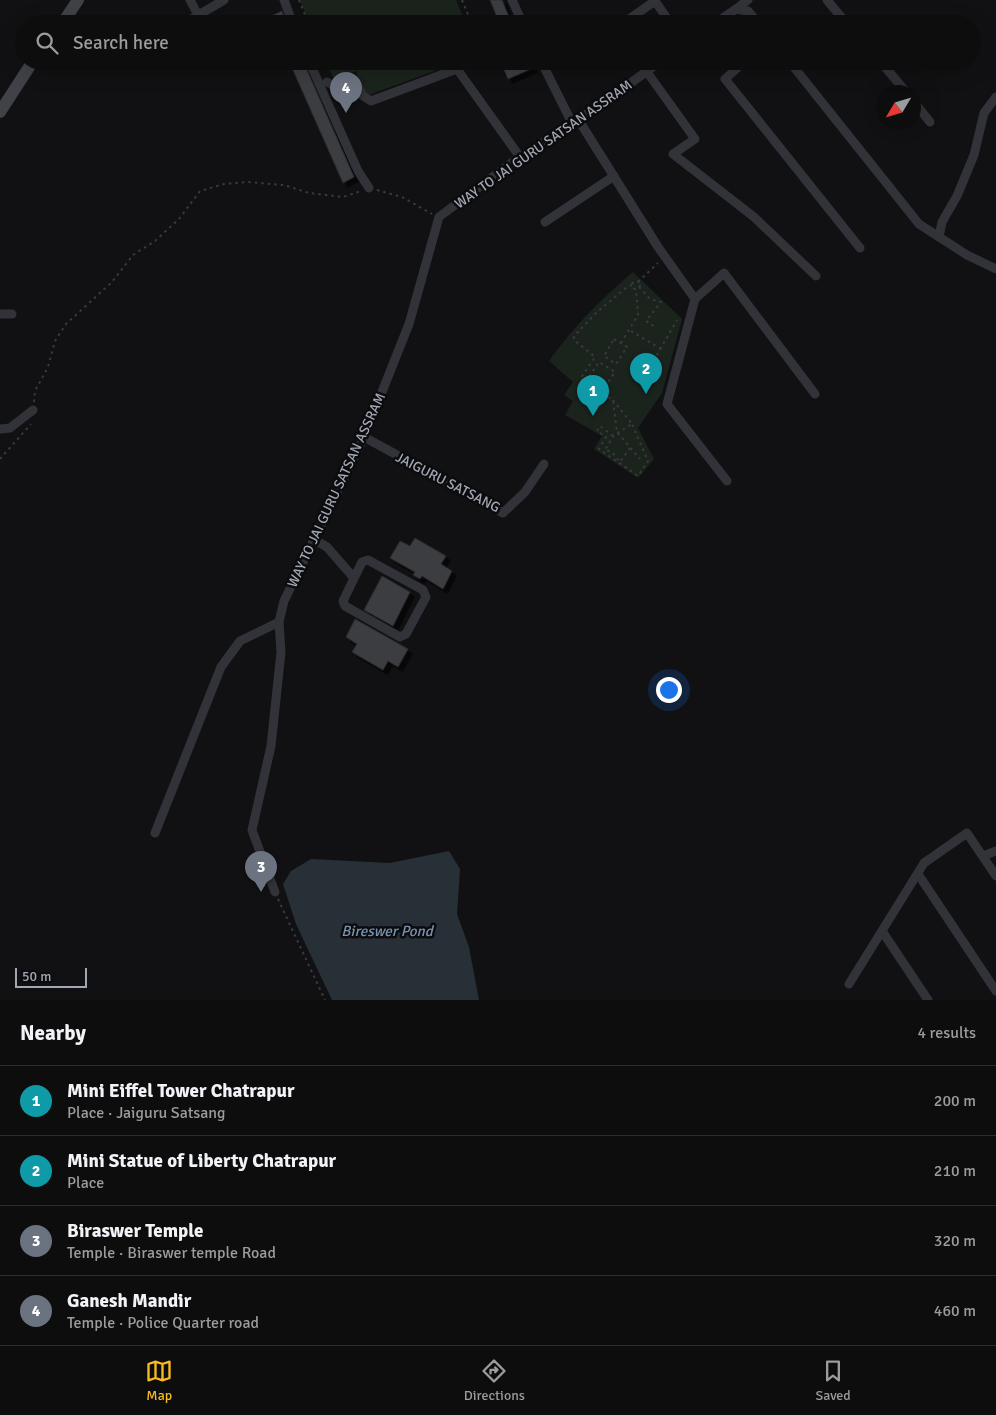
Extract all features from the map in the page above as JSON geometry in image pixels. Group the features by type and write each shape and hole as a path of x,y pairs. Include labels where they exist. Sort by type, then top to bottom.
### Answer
{"street":[{"path":"68,15 78,0"},
{"path":"190,0 198,15 224,0"},
{"path":"284,0 290,15"},
{"path":"512,0 519,15"},
{"path":"727,15 748,0"},
{"path":"827,0 840,15"},
{"path":"635,15 655,1 665,15"},
{"path":"736,9 748,12 751,15"},
{"path":"0,112 27,70"},
{"path":"313,70 358,171 369,188"},
{"path":"327,82 332,86 349,79 356,82 363,96 371,101 454,70"},
{"path":"458,70 520,157"},
{"path":"546,70 575,121 614,176 665,257 695,300"},
{"name":"WAY TO JAI GURU SATSAN ASSRAM","path":"275,892 252,830 271,746 281,652 279,622 284,601 364,437 409,324 439,217 520,157 649,70"},
{"path":"734,70 725,78 860,248"},
{"path":"796,70 919,224 967,256 996,269"},
{"path":"888,70 900,85"},
{"path":"646,72 695,139 673,154 754,217 816,276"},
{"path":"939,237 942,222 957,196 974,154 984,113 996,97"},
{"path":"921,111 930,122"},
{"path":"546,222 614,176"},
{"path":"726,481 667,404 695,300 724,273 815,394"},
{"path":"0,314 12,314"},
{"path":"0,429 10,428 34,410"},
{"name":"JAIGURU SATSANG","path":"364,437 503,513 525,492 544,464"},
{"path":"315,540 327,547 354,578"},
{"path":"368,560 423,590 426,597 406,634 400,637 345,606 343,601 354,578 362,562 368,560"},
{"path":"155,833 221,668 240,641 279,622"},
{"path":"849,984 924,863 967,833 996,876"},
{"path":"983,856 996,851"},
{"path":"918,874 996,991"},
{"path":"882,931 928,1000"}],"path":[{"path":"299,0 305,15"},
{"path":"462,0 468,15"},
{"path":"0,459 32,423 35,391 48,367 54,341 66,324 112,282 133,255 155,241 178,219 200,192 224,184 247,182 284,185 310,193 343,197 369,188 402,197 439,217"},
{"path":"613,436 600,426 597,431 606,436 599,449 638,476 648,461 632,424 613,400 580,379 594,356 574,340 574,336 596,313 627,286 638,282 665,257"},
{"path":"621,343 639,311 638,282"},
{"path":"632,285 650,299 661,302 646,321 657,328"},
{"path":"647,372 677,320"},
{"path":"630,330 661,349"},
{"path":"614,339 621,343 627,347 616,364 604,356 614,339"},
{"path":"607,367 610,361"},
{"path":"605,387 615,372 598,362 589,377 605,387 608,392 607,396"},
{"path":"613,400 617,432 640,459"},
{"path":"630,448 620,462 612,452 605,450 617,432 632,424"},
{"path":"275,892 325,1000"}],"shaded area":[{"path":"300,0 456,0 462,15 306,15"},
{"path":"330,70 437,70 366,96 356,71 334,80"},
{"path":"633,272 682,319 662,393 638,428 654,459 638,478 594,449 602,436 565,415 573,401 564,395 573,382 549,361 588,314"}],"water":[{"name":"Bireswer Pond","path":"449,851 460,869 457,914 469,947 479,1000 332,1000 296,924 283,884 291,871 311,859 390,863"}],"building":[{"path":"490,0 502,0 508,15 496,15"},
{"path":"282,11 283,15 273,15"},
{"path":"293,70 307,70 354,177 343,183"},
{"path":"504,70 528,70 508,79"},
{"path":"415,538 446,556 441,564 452,571 443,589 422,576 420,579 413,575 415,572 390,558 400,541 410,546"},
{"path":"382,576 410,592 393,626 364,610"},
{"path":"355,619 408,649 398,667 388,661 383,670 352,652 357,644 346,637"}],"place":[{"name":"Ganesh Mandir","path":"346,113"},
{"name":"Mini Statue of Liberty Chatrapur","path":"646,394"},
{"name":"Mini Eiffel Tower Chatrapur","path":"593,416"},
{"name":"Biraswer Temple","path":"261,892"}]}
